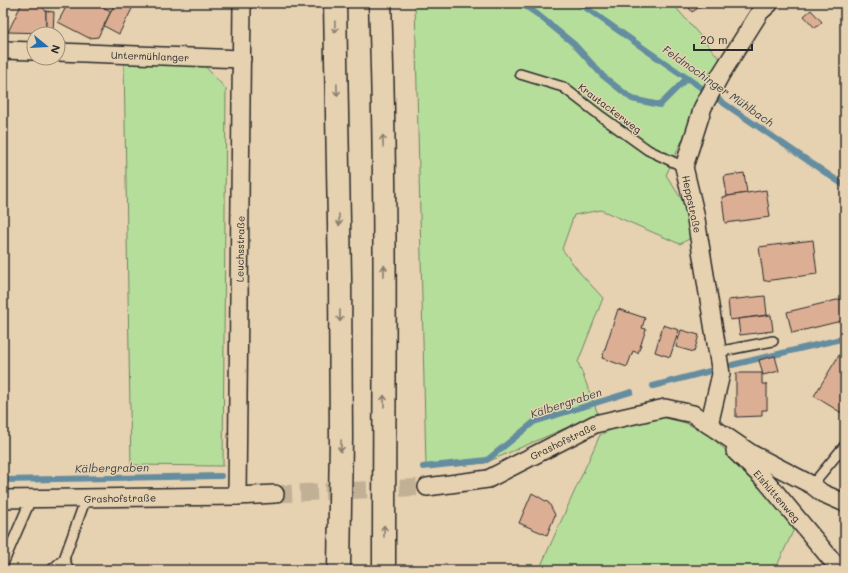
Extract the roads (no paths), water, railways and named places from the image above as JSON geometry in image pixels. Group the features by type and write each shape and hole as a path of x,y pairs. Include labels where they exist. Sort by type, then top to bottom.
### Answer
{"highway":[{"path":"335,3 340,269 341,415 339,570"},
{"path":"380,3 384,212 384,570"}],"street":[{"name":"Leuchsstraße","path":"237,496 242,3"},
{"name":"Heppstraße","path":"709,425 720,374 695,213 684,167 703,107 721,74 760,12 770,3"},
{"path":"3,50 26,51"},
{"name":"Untermühlanger","path":"66,52 242,59"},
{"name":"Grashofstraße","path":"428,487 488,479 595,424 665,408 693,414 752,454 812,486 822,493 845,504"},
{"name":"Eishüttenweg","path":"709,425 767,482 840,570"},
{"name":"Grashofstraße","path":"3,499 237,496 275,494"}],"lane":[{"name":"Krautackerweg","path":"520,74 563,87 648,150 684,167"},
{"path":"717,352 773,342"},
{"path":"812,486 845,445"},
{"path":"51,570 64,559 86,498"},
{"path":"3,564 31,499"},
{"path":"64,559 69,570"}],"waterway":[{"path":"521,3 574,44 603,76 632,99 660,105 687,78"},
{"name":"Feldmochinger Mühlbach","path":"579,3 845,186"},
{"name":"Kälbergraben","path":"732,365 845,338"},
{"name":"Kälbergraben","path":"653,386 710,371"},
{"name":"Kälbergraben","path":"423,467 487,460 534,422 631,392"},
{"name":"Kälbergraben","path":"3,480 221,476"}],"tunnel":[{"path":"275,494 427,487"}]}
